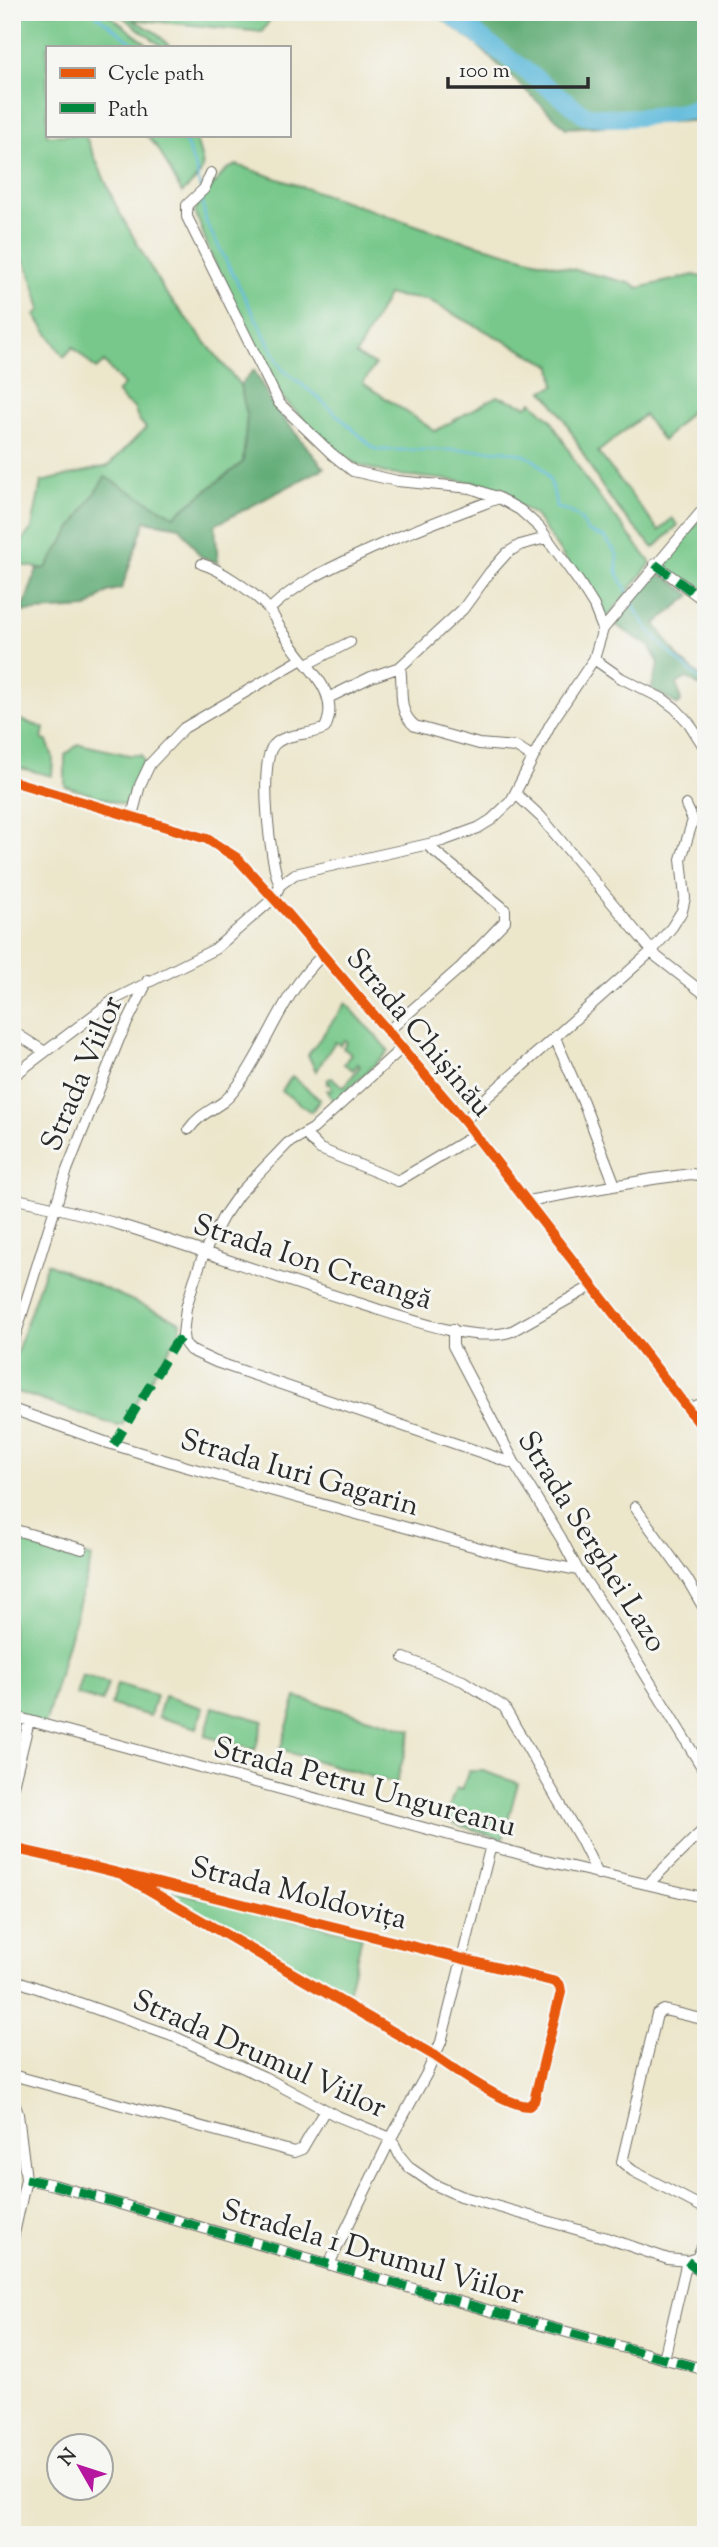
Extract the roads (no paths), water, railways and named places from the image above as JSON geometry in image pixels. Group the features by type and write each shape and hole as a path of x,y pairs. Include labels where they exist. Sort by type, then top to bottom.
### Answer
{"street":[{"path":"211,173 204,189 187,205 187,217 279,403 353,471 397,481 471,488 499,498 529,517 594,606 603,629"},
{"path":"270,608 323,570 416,528 499,498"},
{"path":"12,1077 115,999 215,949 274,898 280,885 295,874 427,845 478,828 504,809 516,794 555,716 594,659 603,629 706,506"},
{"path":"328,698 371,677 400,667 463,609 507,553 520,545 546,538"},
{"path":"202,564 215,569 270,608 280,628 317,674 328,698 329,716 325,728 279,741 271,750 265,797 275,870 280,885"},
{"path":"655,564 706,602"},
{"path":"132,816 140,786 150,764 184,728 305,662 350,642"},
{"path":"594,659 621,678 675,708 689,723 706,750"},
{"path":"400,667 403,710 407,720 415,726 480,744 516,747 533,758"},
{"name":"Strada Chișinău","path":"12,781 176,829 220,845 237,858 465,1122 706,1432"},
{"path":"516,794 541,817 652,951 706,995"},
{"path":"465,1122 478,1106 652,951 682,911 685,898 681,859 694,820 686,806"},
{"path":"388,1031 464,964 501,927 506,917 501,906 427,845"},
{"path":"189,1129 204,1113 222,1103 245,1076 296,985 323,955"},
{"name":"Strada Viilor","path":"12,1346 55,1208 93,1104 119,1039 148,981"},
{"path":"12,1031 45,1052"},
{"path":"555,1038 615,1185"},
{"path":"402,1048 305,1134 288,1143 239,1194 204,1253 186,1308 184,1342 190,1350 216,1362 515,1464"},
{"path":"305,1134 320,1149 398,1181 475,1135"},
{"path":"527,1201 691,1174 706,1176"},
{"name":"Strada Ion Creangă","path":"12,1198 121,1225 409,1319 473,1334 500,1335 512,1331 592,1286"},
{"name":"Strada Serghei Lazo","path":"453,1329 453,1346 515,1464 706,1774"},
{"path":"687,1408 706,1403"},
{"name":"Strada Iuri Gagarin","path":"12,1409 105,1443 187,1467 516,1558 578,1570"},
{"path":"635,1507 687,1579 706,1612"},
{"path":"12,1529 82,1549"},
{"path":"404,1658 463,1681 504,1707 598,1874"},
{"name":"Strada Petru Ungureanu","path":"12,1716 598,1874 706,1898"},
{"path":"12,1790 29,1721"},
{"path":"648,1884 706,1827"},
{"path":"330,2264 391,2138 442,2042 491,1845"},
{"name":"Strada Moldovița","path":"12,1848 123,1875 463,1958 552,1981 560,1986 561,1993 534,2101 526,2107 506,2099 123,1875"},
{"name":"Strada Drumul Viilor","path":"12,1979 175,2037 391,2138 410,2168 460,2196 607,2238 668,2259 687,2261 706,2276"},
{"path":"706,2020 664,2010 657,2014 622,2162 633,2171 706,2209"},
{"path":"12,2075 294,2152 302,2149 325,2109"},
{"path":"12,2095 18,2114 26,2179 12,2244"},
{"name":"Stradela 1 Drumul Viilor","path":"26,2179 706,2370"},
{"path":"664,2358 687,2261 697,2258 706,2238"}],"waterway":[{"path":"92,12 137,46"},
{"path":"447,12 585,115 626,118 694,110 706,96"},
{"path":"183,136 200,188"},
{"path":"201,195 206,222 282,369 376,450 509,451 536,462 545,472 552,487 556,508 575,515 587,531 605,538 617,554 617,572 629,595"},
{"path":"632,602 654,636 706,684"}]}
